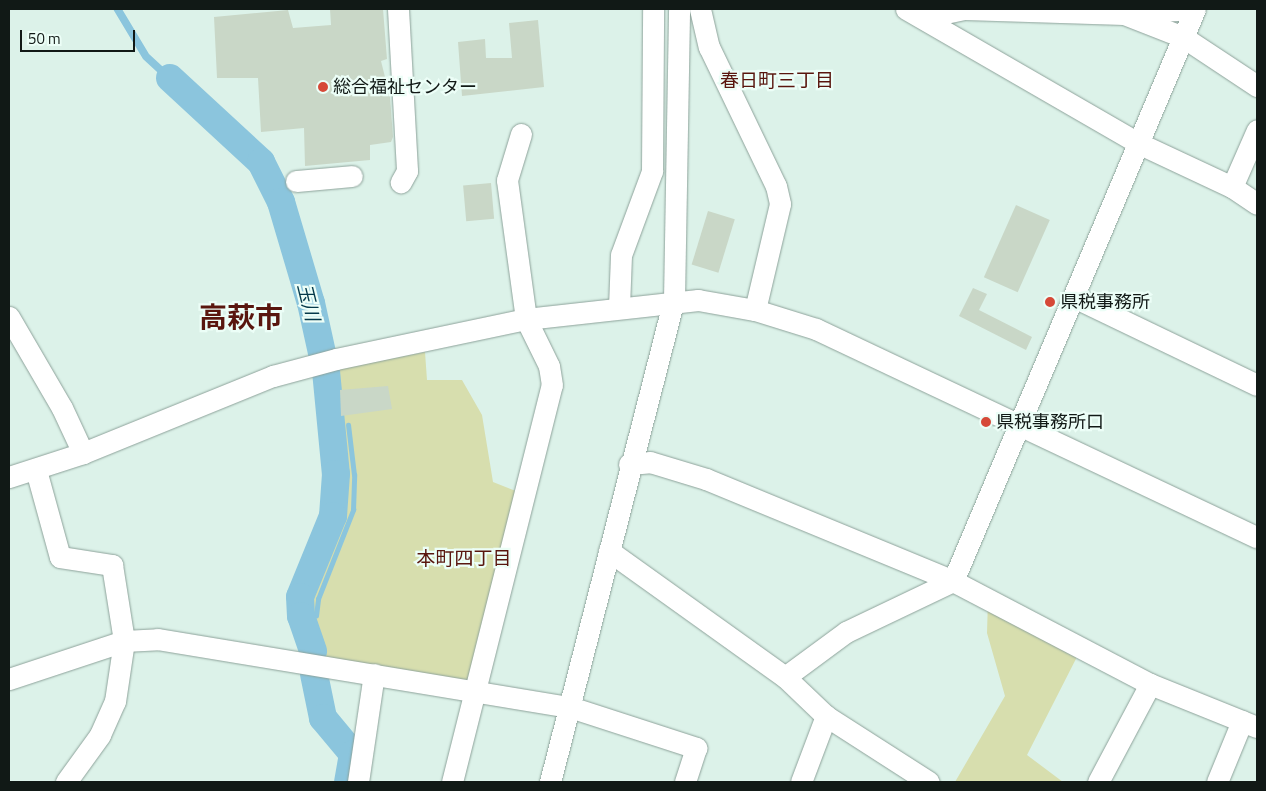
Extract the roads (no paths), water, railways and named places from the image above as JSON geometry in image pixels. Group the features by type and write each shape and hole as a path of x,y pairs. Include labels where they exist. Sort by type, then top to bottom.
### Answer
{"street":[{"path":"398,9 407,171 401,182"},
{"path":"619,307 621,254 652,171 652,9"},
{"path":"700,9 709,47 776,186 780,204 755,310"},
{"path":"906,9 930,21 1138,143 1232,187 1257,204"},
{"path":"785,678 846,632 952,581 1020,426 1194,9 1124,14 965,9 931,16 930,21"},
{"path":"1124,14 1183,37 1257,86"},
{"path":"550,782 630,464 674,300 679,16"},
{"path":"1232,187 1257,130"},
{"path":"452,782 552,385 549,366 526,320 507,180 522,134"},
{"path":"296,181 352,176"},
{"path":"1074,297 1257,384"},
{"path":"9,477 36,470 82,453 273,376 326,362 526,320 674,300 755,310 816,330 1257,537"},
{"path":"9,317 62,408 82,453"},
{"path":"630,464 650,462 706,479 952,581 1150,684 1250,724 1217,782"},
{"path":"36,470 60,557 112,565 124,641 115,701 100,735 66,782"},
{"path":"609,551 785,678 826,716 929,782"},
{"path":"9,679 124,641 158,639 475,689 570,707 696,748 685,782"},
{"path":"364,781 374,674"},
{"path":"1098,782 1150,684"},
{"path":"801,782 826,716"}],"water":[{"path":"113,9 122,9 149,54 200,101 195,107 143,59"}],"waterway":[{"name":"玉川","path":"170,78 261,162 281,202 311,303 326,371 336,474 333,516 300,597 301,616 313,651"},
{"path":"316,616 318,599 353,510 354,475 348,425"},
{"name":"玉川","path":"314,674 323,718 353,754 348,782"}],"place":[{"name":"総合福祉センター","path":"323,87"},
{"name":"県税事務所","path":"1050,302"},
{"name":"県税事務所口","path":"986,422"}],"district":[{"name":"春日町三丁目","path":"777,80"},
{"name":"高萩市","path":"241,317"},
{"name":"本町四丁目","path":"464,558"}]}
